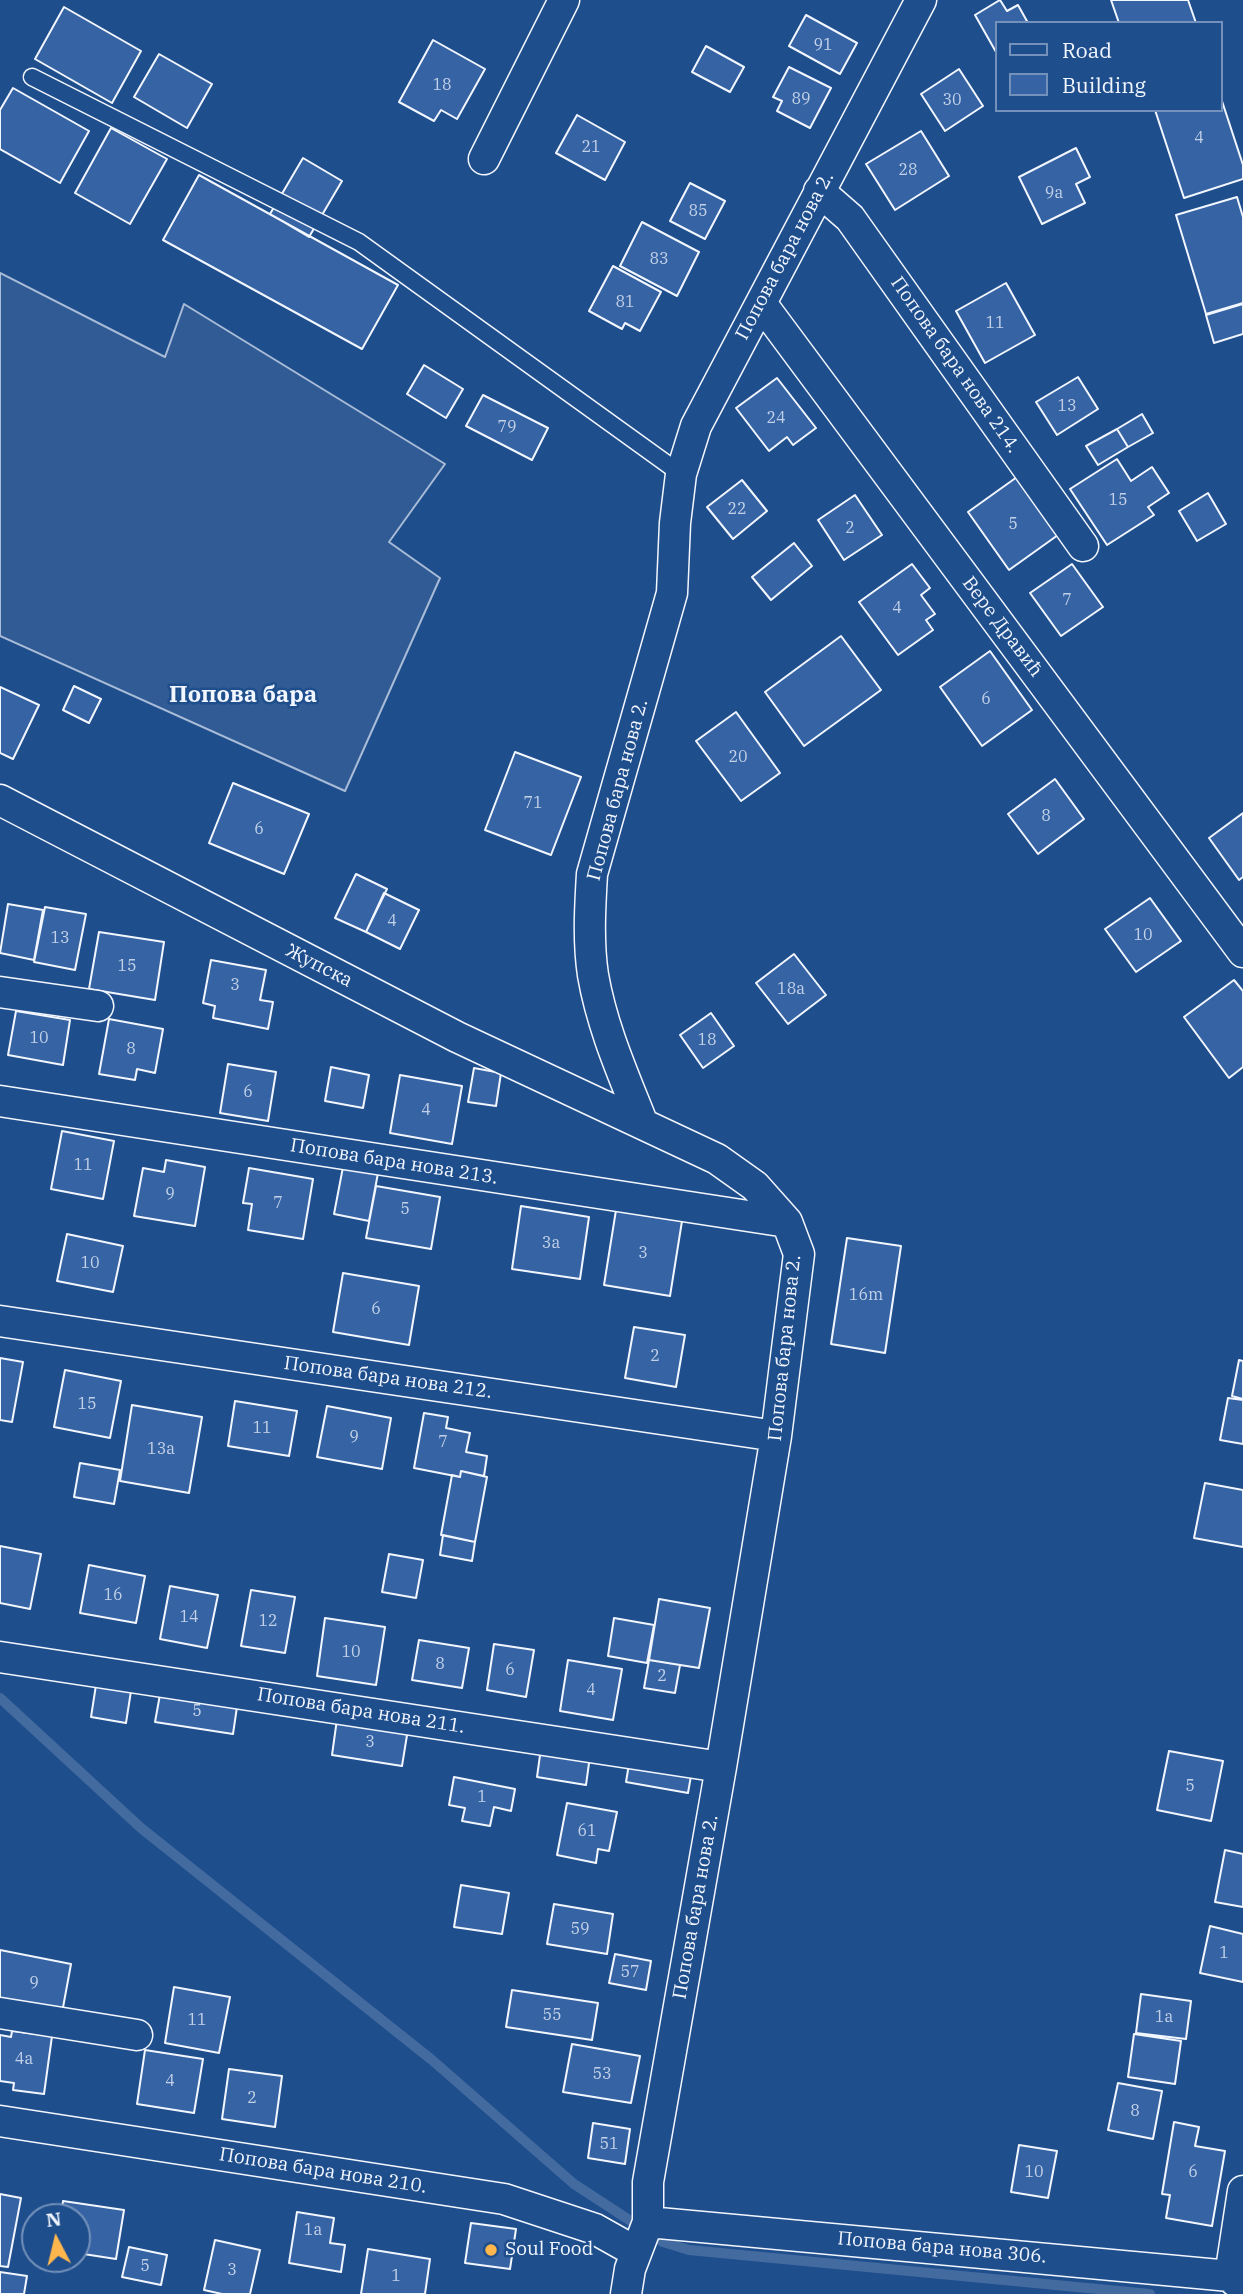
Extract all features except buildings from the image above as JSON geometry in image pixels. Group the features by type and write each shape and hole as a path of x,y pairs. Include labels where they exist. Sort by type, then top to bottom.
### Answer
{"street":[{"path":"484,159 564,0"},
{"name":"Попова бара нова 2.","path":"626,2294 630,2269 642,2237 648,2182 721,1767 776,1436 799,1254 787,1222 755,1186 717,1159 642,1122 608,1034 593,975 589,919 592,874 672,593 675,523 681,474 696,426 921,0"},
{"name":"Попова бара нова 214.","path":"819,191 849,218 1083,546"},
{"name":"Вере Дравић","path":"761,303 1243,952"},
{"name":"Жупска","path":"0,800 457,1037 642,1122"},
{"path":"0,992 98,1006"},
{"name":"Попова бара нова 213.","path":"0,1101 787,1222"},
{"name":"Попова бара нова 212.","path":"0,1321 776,1436"},
{"name":"Попова бара нова 211.","path":"0,1657 721,1767"},
{"path":"0,2013 137,2035"},
{"name":"Попова бара нова 210.","path":"0,2121 504,2199 595,2229 642,2237"},
{"path":"1235,2283 1243,2191"},
{"name":"Попова бара нова 306.","path":"642,2237 1235,2283"}],"lane":[{"path":"32,76 359,242 681,474"}],"shaded area":[{"path":"0,273 165,357 184,304 445,464 389,542 440,578 345,791 0,636"}],"waterway":[{"path":"0,1698 141,1828 432,2060 574,2184 663,2242 689,2250 1150,2294"}],"place":[{"name":"Soul Food","path":"491,2250"}],"district":[{"name":"Попова бара","path":"243,695"}]}
